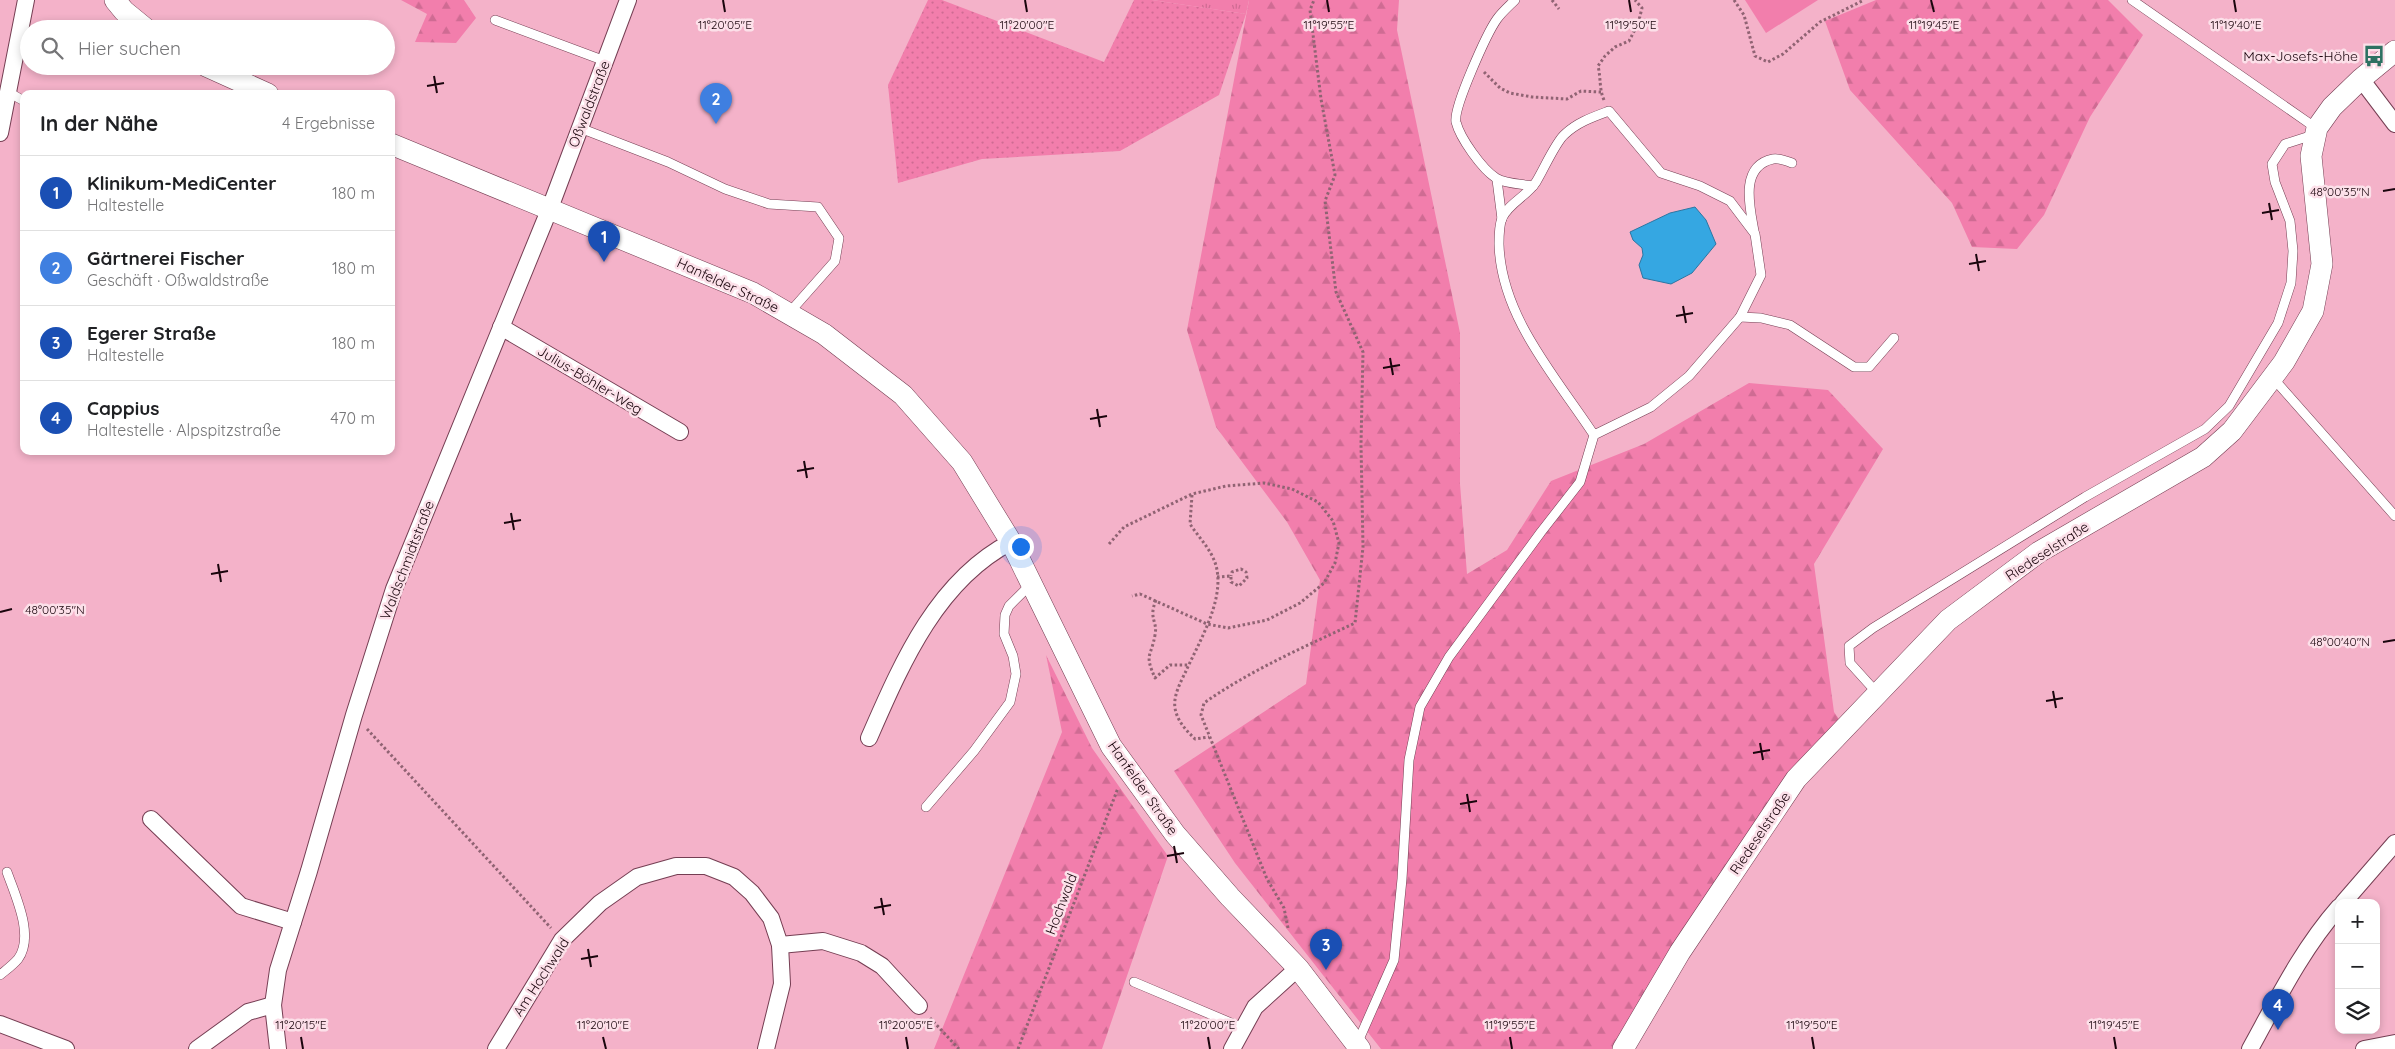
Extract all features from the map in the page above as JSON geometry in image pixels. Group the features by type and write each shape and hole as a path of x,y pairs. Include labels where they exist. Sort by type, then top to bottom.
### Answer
{"street":[{"path":"22,20 26,0"},
{"path":"115,0 135,20"},
{"name":"Oßwaldstraße","path":"550,208 628,0"},
{"path":"0,133 20,31"},
{"name":"Riedeselstraße","path":"1623,1049 1680,952 1796,779 1948,620 2040,552 2203,457 2232,431 2284,362 2312,311 2322,264 2311,156 2316,131 2332,107 2361,79 2395,52"},
{"path":"226,75 259,90"},
{"path":"2361,79 2395,124"},
{"name":"Hanfelder Straße","path":"395,148 550,208 753,293 824,334 902,395 962,462 1011,542 1111,746 1175,834 1230,898 1298,968 1358,1047"},
{"name":"Waldschmidtstraße","path":"278,1049 274,1005 278,970 294,922 354,714 394,590 550,208"},
{"name":"Julius-Böhler-Weg","path":"501,327 680,432"},
{"path":"869,738 903,660 942,603 966,574 994,551 1011,542"},
{"path":"151,819 241,906 294,922"},
{"path":"2346,899 2395,843"},
{"name":"Am Hochwald","path":"496,1049 562,940 600,902 637,877 676,866 706,866 734,877 752,893 771,918 780,945 782,984 766,1049"},
{"path":"2250,1049 2289,977 2325,923 2335,912"},
{"path":"780,945 823,942 861,953 882,966 919,1006"},
{"path":"1232,1049 1255,1007 1298,968"},
{"path":"197,1049 248,1012 274,1005"},
{"path":"0,1024 45,1044 66,1049"},
{"path":"2364,1049 2395,1043"}],"lane":[{"path":"1516,0 1497,19 1475,63 1458,107 1456,121 1484,168 1497,180 1533,186"},
{"path":"2132,0 2316,131"},
{"path":"495,20 605,61"},
{"path":"8,92 20,99"},
{"path":"1594,435 1537,351 1513,305 1500,267 1499,230 1502,219 1506,212 1533,186 1564,134 1587,119 1609,111 1661,173 1700,186 1730,200 1755,234"},
{"path":"580,128 668,162 725,189 769,204 818,207 839,238 835,261 788,313"},
{"path":"1878,694 1850,663 1849,646 1873,628 2085,497 2205,429 2229,406 2278,323 2291,282 2293,251 2290,221 2275,182 2272,164 2286,144 2316,131"},
{"path":"1358,1047 1394,960 1402,878 1409,760 1420,706 1449,657 1580,482 1594,435 1651,407 1689,376 1740,317 1761,275 1748,199 1750,181 1758,166 1766,162 1774,159 1792,163"},
{"path":"1497,180 1502,219"},
{"path":"1740,317 1761,318 1790,325 1854,367 1869,367 1894,338"},
{"path":"2272,377 2395,516"},
{"path":"926,807 974,751 1010,702 1016,674 1013,656 1004,634 1005,615 1009,606 1032,583"},
{"path":"0,975 18,958 23,947 24,928 21,911 7,872"},
{"path":"1134,982 1243,1028"}],"path":[{"path":"1290,934 1284,908 1267,879 1201,715 1204,703 1276,660 1356,623 1363,547 1361,444 1363,352 1336,292 1325,201 1335,175 1321,99 1312,30 1310,10 1314,0"},
{"path":"1552,0 1559,10"},
{"path":"1609,111 1600,92 1602,80 1598,66 1615,47 1628,41 1638,24 1642,8 1635,0"},
{"path":"1734,0 1744,15 1755,56 1768,62 1783,54 1820,22 1864,0"},
{"path":"1475,63 1500,88 1510,93 1567,99 1581,90 1600,92"},
{"path":"1109,544 1124,527 1192,494 1226,486 1264,483 1292,489 1318,502 1333,521 1339,543 1335,563 1324,583 1300,603 1267,620 1228,628 1207,624 1140,594 1132,596"},
{"path":"1192,494 1190,524 1213,557 1217,576 1214,604 1207,624 1179,685 1175,707 1182,726 1195,739 1209,737"},
{"path":"1241,569 1246,572 1247,578 1239,586 1231,582 1231,576 1232,572 1241,569"},
{"path":"1217,576 1231,576"},
{"path":"1156,600 1151,612 1156,634 1148,653 1150,666 1155,678 1170,665 1188,665"},
{"path":"354,714 562,940"},
{"name":"Hochwald","path":"1018,1049 1126,766"},
{"path":"919,1006 959,1049"}],"green space":[{"path":"401,0 464,0 476,18 456,43 415,42 427,14"},
{"path":"928,0 942,0 1104,62 1134,0 1152,0 1246,14 1219,95 1120,151 982,159 898,183 888,85"},
{"path":"1152,0 1249,0 1246,14"},
{"path":"1249,0 1399,0 1397,30 1460,333 1460,484 1467,574 1507,550 1551,481 1644,444 1749,383 1828,390 1883,449 1814,564 1834,712 1845,728 1832,742 1623,1049 1381,1049 1235,863 1174,771 1306,684 1320,580 1287,522 1216,427 1187,330"},
{"path":"1745,0 1818,0 1766,33"},
{"path":"1876,0 2108,0 2143,35 2090,117 2044,215 2017,249 1972,247 1952,203 1850,90 1825,21"},
{"path":"1046,655 1092,748 1168,856 1102,1049 934,1049 1062,732"}],"water":[{"path":"1695,207 1706,220 1716,244 1692,273 1671,284 1643,278 1639,265 1643,255 1642,248 1633,240 1630,232 1670,213"}],"place":[{"name":"Max-Josefs-Höhe","path":"2374,56"},
{"name":"Gärtnerei Fischer","path":"716,124"},
{"name":"Klinikum-MediCenter","path":"604,262"},
{"name":"Egerer Straße","path":"1326,970"},
{"name":"Cappius","path":"2278,1030"}]}
